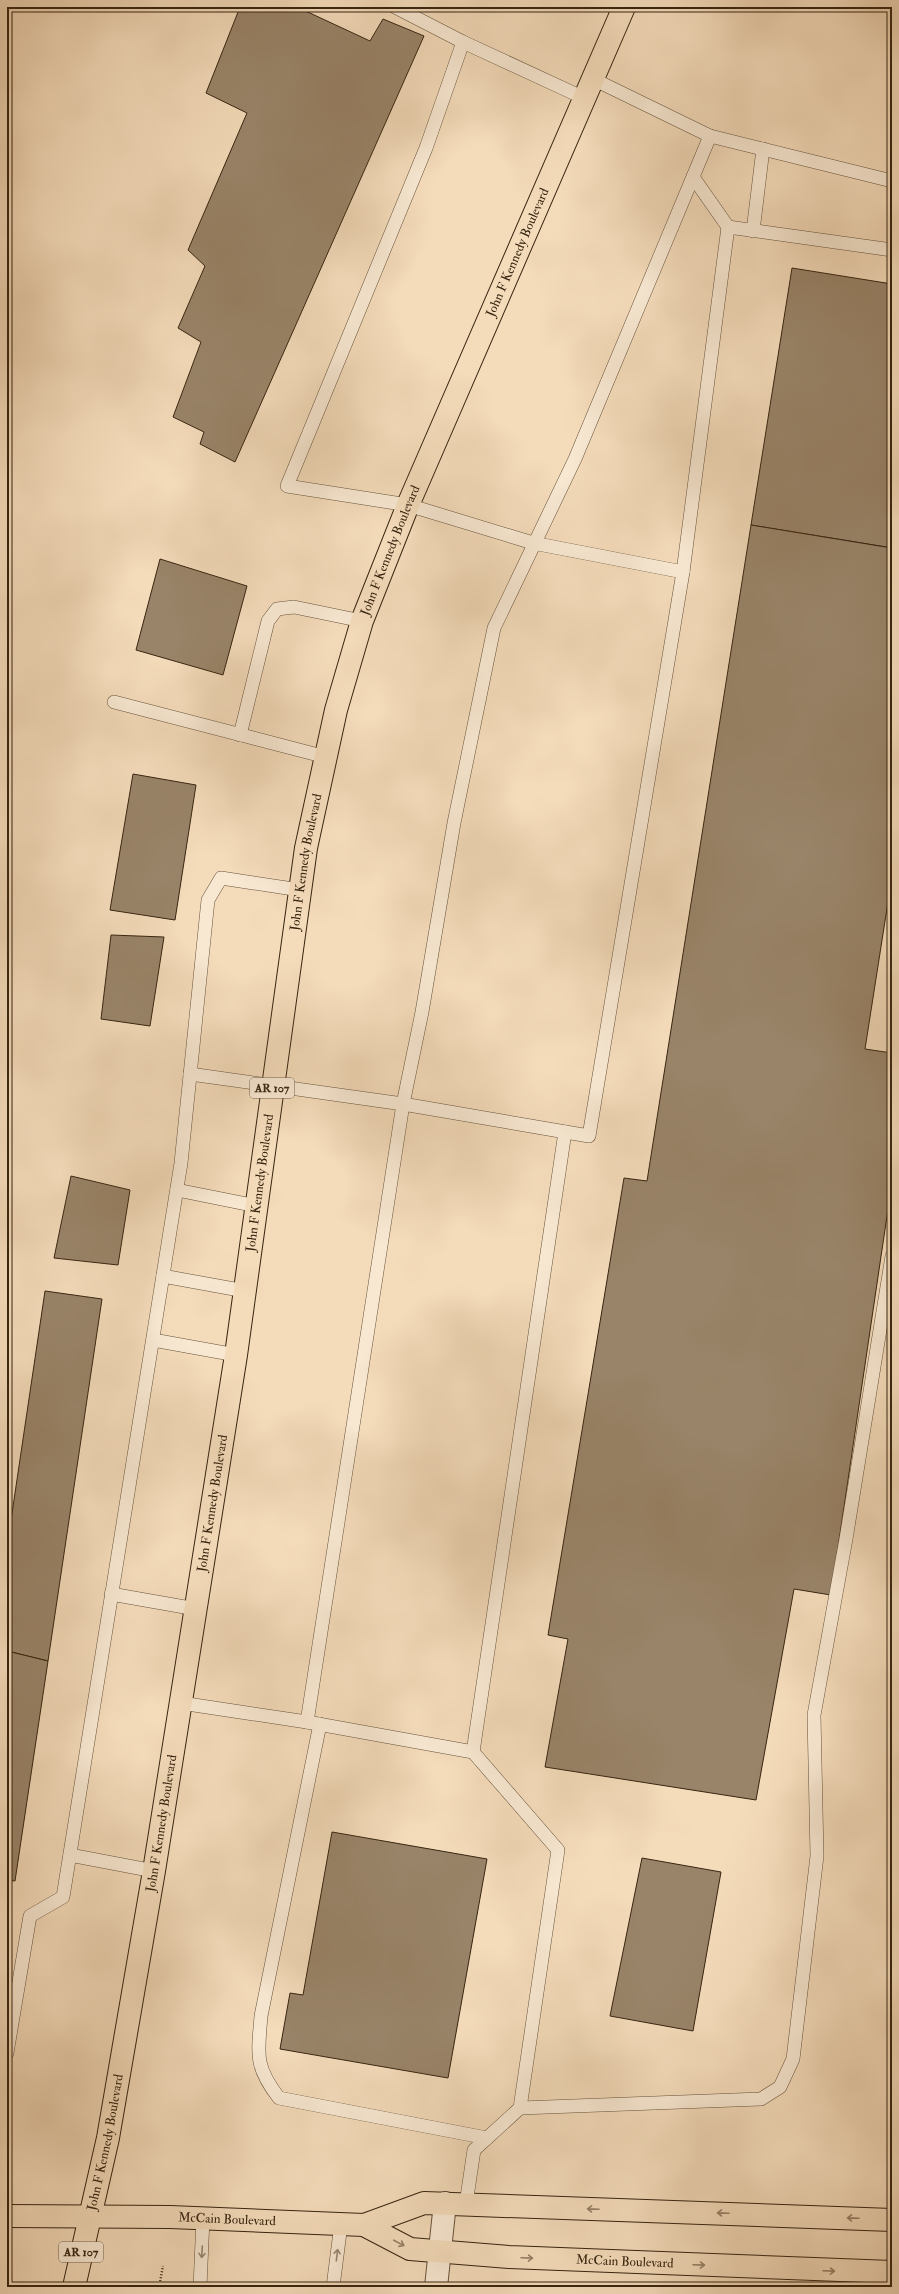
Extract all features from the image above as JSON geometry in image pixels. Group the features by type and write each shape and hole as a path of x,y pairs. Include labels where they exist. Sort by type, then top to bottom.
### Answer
{"main road":[{"name":"John F Kennedy Boulevard","path":"74,2287 108,2138 182,1703 236,1355 300,890 336,710 362,621 408,506 624,7"},
{"name":"McCain Boulevard","path":"7,2216 203,2218 364,2225 424,2203 892,2220"},
{"name":"McCain Boulevard","path":"364,2225 410,2249 517,2258 892,2272"}],"street":[{"path":"436,2287 440,2251 455,2204"}],"lane":[{"path":"397,8 463,42 710,136 892,181"},
{"path":"463,42 426,148 287,486 408,506 533,543 683,572"},
{"path":"487,2138 280,2098 268,2083 258,2057 261,2016 313,1723 403,1104 422,1012 455,815 494,628 533,543 575,459 710,136"},
{"path":"753,231 763,149"},
{"path":"190,1074 403,1104 589,1136 683,572 728,227 693,177"},
{"path":"728,227 892,250"},
{"path":"240,736 268,621 277,609 294,607 362,621"},
{"path":"114,702 240,736 326,757"},
{"path":"7,2053 30,1916 63,1897 177,1190 208,900 221,878 300,890"},
{"path":"473,1752 565,1132"},
{"path":"177,1190 256,1206"},
{"path":"520,2108 761,2099 780,2087 793,2059 817,1856 814,1715 845,1547 892,1256"},
{"path":"162,1276 245,1291"},
{"path":"153,1340 236,1355"},
{"path":"112,1594 196,1609"},
{"path":"182,1703 313,1723 473,1752 558,1850 520,2108 474,2150 455,2204"},
{"path":"70,1855 154,1871"},
{"path":"200,2287 203,2218"},
{"path":"333,2287 341,2224"}],"path":[{"path":"159,2287 163,2266"}],"building":[{"path":"240,7 297,7 370,41 383,19 424,36 235,462 200,444 204,432 173,417 201,342 178,328 205,266 188,250 247,113 206,93"},
{"path":"792,268 892,284 892,548 751,525"},
{"path":"751,525 892,548 892,889 890,889 865,1049 892,1053 892,1182 831,1595 794,1589 756,1800 545,1767 568,1639 548,1635 624,1178 647,1181"},
{"path":"160,559 247,586 223,675 136,650"},
{"path":"133,774 196,785 175,920 110,910"},
{"path":"111,935 164,937 150,1026 101,1019"},
{"path":"71,1176 130,1190 118,1265 54,1258"},
{"path":"45,1291 102,1299 48,1661 7,1651 7,1547"},
{"path":"7,1651 48,1661 15,1881 7,1880"},
{"path":"332,1832 487,1859 448,2078 280,2049 290,1993 303,1995"},
{"path":"642,1858 721,1872 693,2031 610,2016"}]}
